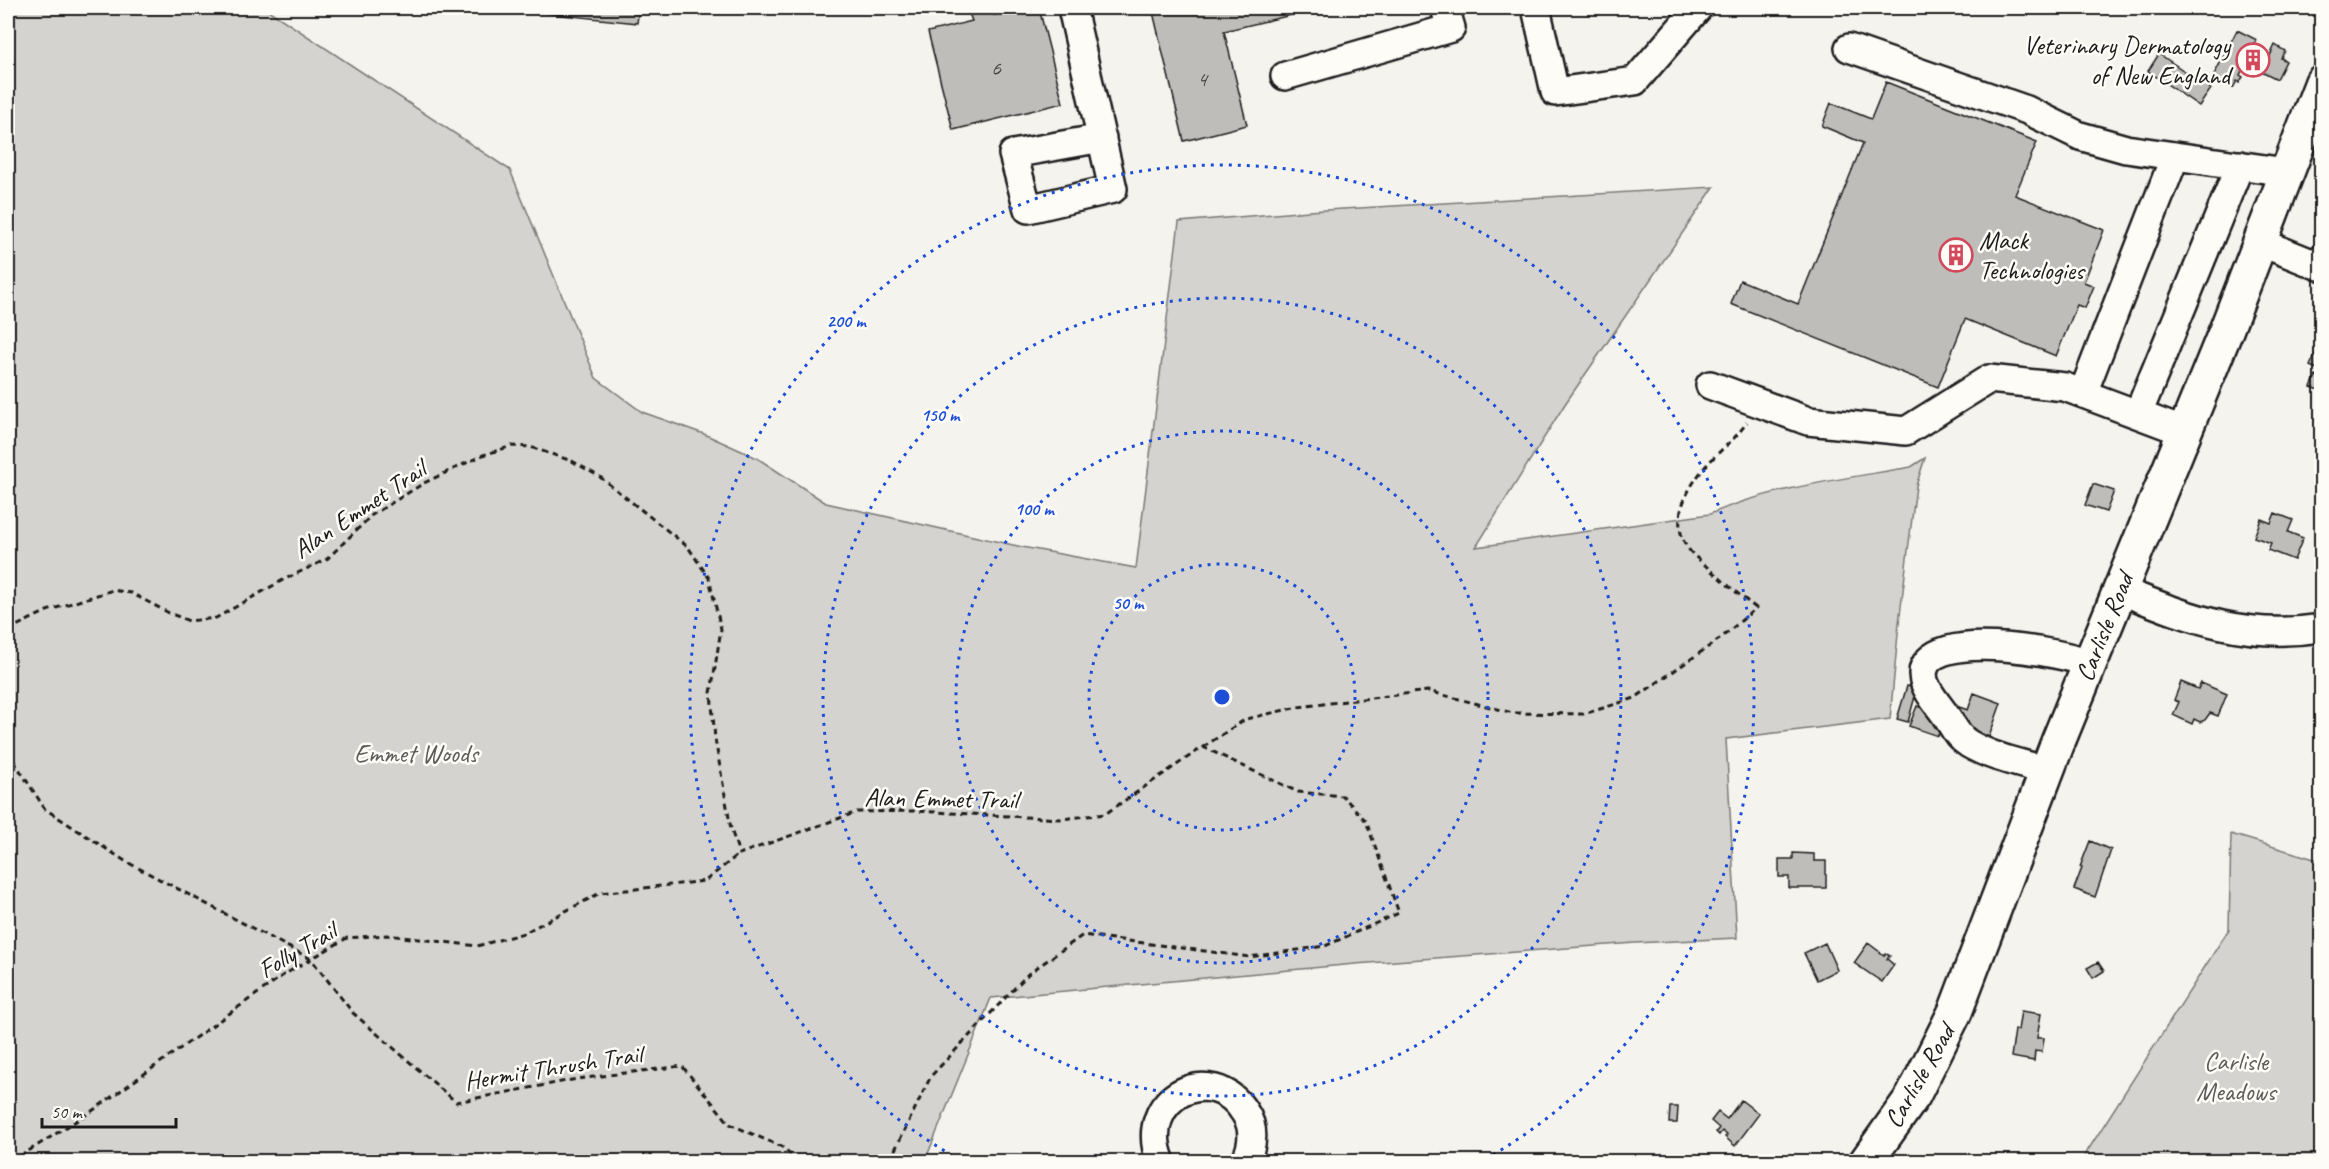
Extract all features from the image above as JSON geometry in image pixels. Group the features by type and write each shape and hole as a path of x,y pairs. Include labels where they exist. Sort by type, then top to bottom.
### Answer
{"main road":[{"name":"Carlisle Road","path":"1866,1161 1913,1096 1955,1012 2047,771 2185,432 2322,82"}],"street":[{"path":"1072,8 1102,138"},
{"path":"1285,76 1451,28 1445,8"},
{"path":"1536,8 1555,92 1635,81 1698,8"},
{"path":"1849,48 2027,110 2080,136 2127,150 2286,172"},
{"path":"2083,393 2175,156"},
{"path":"2138,414 2240,165"},
{"path":"2260,242 2319,266 2322,258"},
{"path":"1710,385 1808,421 1906,431 1989,379 2066,387 2185,432"},
{"path":"2120,590 2195,619 2219,625 2265,631 2322,628"},
{"path":"2047,771 1982,750 1961,738 1927,689 1923,676 1924,667 1941,651 1972,647 2025,648 2090,663"},
{"path":"1161,1161 1155,1148 1154,1132 1158,1116 1167,1103 1179,1093 1194,1088 1211,1088 1227,1093 1240,1104 1249,1118 1253,1135 1250,1151 1253,1160"}],"path":[{"name":"Alan Emmet Trail","path":"8,630 47,611 113,590 130,593 169,614 189,621 216,618 283,580 327,559 372,515 424,483 483,455 512,446 530,447 572,462 600,477 688,547 709,578 721,629 711,693 715,739 731,829 739,854 857,812 916,811 1062,819 1104,814 1246,719 1298,707 1428,691 1513,712 1584,714 1635,698 1721,638 1756,608 1728,586 1688,548 1679,530 1680,512 1686,492 1702,470 1737,438 1760,403"},
{"path":"889,1161 931,1076 1028,974 1083,935 1250,957 1324,946 1399,914 1366,821 1343,796 1298,792 1203,747"},
{"name":"Hermit Thrush Trail","path":"8,752 45,809 125,861 311,959 353,1013 456,1102 577,1079 682,1066 730,1124 782,1147 800,1161"},
{"name":"Folly Trail","path":"11,1161 92,1111 285,974 347,939 387,935 477,946 524,933 600,894 705,881 739,854"}],"green space":[{"name":"Emmet Woods","path":"8,8 265,8 510,170 596,378 642,412 704,434 757,458 826,503 1022,547 1136,568 1179,222 1309,211 1714,187 1565,404 1476,547 1710,514 1783,490 1911,467 1925,458 1916,486 1890,719 1726,739 1737,938 1635,943 1355,964 991,998 925,1161 8,1161"},
{"name":"Carlisle Meadows","path":"2231,834 2321,861 2321,1161 2081,1161 2229,929"}],"building":[{"path":"497,8 639,8 637,23"},
{"path":"992,8 994,15 1025,8 1039,8 1063,103 953,130 928,32 972,21 969,13"},
{"path":"1152,8 1321,8 1224,31 1247,125 1184,141"},
{"name":"Veterinary Dermatology of New England","path":"2237,30 2257,40 2254,47 2270,56 2275,45 2285,51 2281,58 2286,61 2277,79 2246,63 2240,75 2243,77 2233,88 2213,77"},
{"path":"2159,54 2211,89 2199,106 2148,71"},
{"name":"Mack Technologies","path":"1886,82 2037,142 2015,195 2104,230 2084,282 2094,286 2085,308 2077,305 2056,356 1965,319 1938,387 1731,304 1740,280 1798,304 1863,143 1822,126 1831,103 1871,119"},
{"path":"2319,346 2322,347 2322,371 2310,366"},
{"path":"2316,376 2321,378 2322,376 2322,391 2311,387"},
{"path":"2093,484 2114,491 2106,512 2085,505"},
{"path":"2275,513 2293,520 2288,532 2303,538 2294,560 2268,550 2271,543 2254,537 2261,519 2271,523"},
{"path":"2181,682 2198,689 2201,683 2227,694 2218,716 2210,713 2205,720 2200,722 2194,719 2192,724 2173,715 2179,702 2174,700"},
{"path":"1907,686 1917,689 1908,722 1897,719"},
{"path":"2316,691 2322,691 2322,720 2320,720"},
{"path":"1974,693 2001,703 1989,737 1962,727 1955,718 1959,707 1968,710"},
{"path":"1917,706 1945,717 1938,736 1909,726"},
{"path":"2090,841 2111,850 2095,897 2074,889"},
{"path":"1793,853 1814,854 1814,861 1826,861 1826,888 1789,888 1789,877 1779,877 1779,859 1793,859"},
{"path":"1825,943 1837,970 1817,980 1804,953"},
{"path":"1868,943 1884,955 1885,953 1890,956 1887,959 1894,965 1882,982 1854,963"},
{"path":"2098,962 2104,971 2093,978 2087,968"},
{"path":"2021,1011 2041,1014 2037,1038 2044,1038 2042,1052 2035,1051 2034,1061 2011,1057 2015,1030 2018,1030"},
{"path":"1741,1100 1759,1114 1735,1146 1722,1131 1719,1135 1716,1132 1719,1128 1711,1121 1718,1112 1727,1119"},
{"path":"1670,1107 1678,1107 1677,1123 1669,1123"}],"place":[{"name":"Veterinary Dermatology of New England","path":"2253,60"},
{"name":"Mack Technologies","path":"1956,255"}]}
